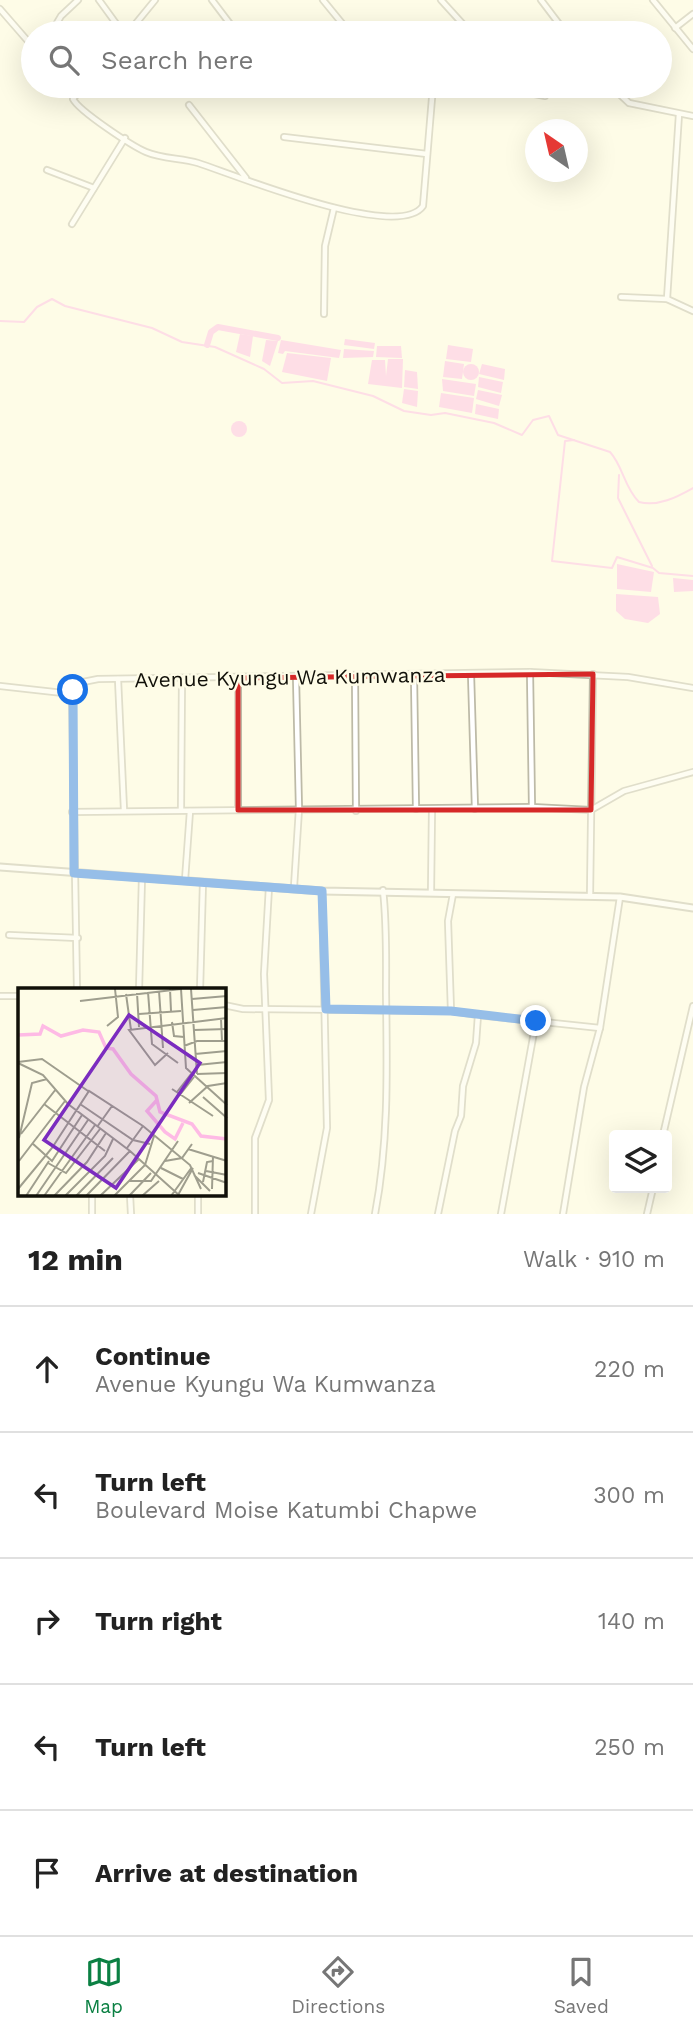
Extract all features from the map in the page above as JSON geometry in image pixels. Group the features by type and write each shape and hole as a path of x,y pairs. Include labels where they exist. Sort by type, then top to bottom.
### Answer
{"street":[{"path":"58,21 78,0"},
{"path":"99,0 116,21"},
{"path":"136,21 155,0"},
{"path":"212,0 228,21"},
{"path":"323,0 340,21"},
{"path":"441,0 460,21"},
{"path":"541,0 557,21"},
{"path":"653,0 670,21"},
{"path":"0,9 21,33"},
{"path":"675,28 693,13"},
{"path":"672,24 693,49"},
{"path":"75,98 75,103 83,112 148,153 194,162 334,208 402,216 416,213 423,206 432,98"},
{"path":"624,98 629,103 693,116"},
{"path":"189,105 248,181"},
{"path":"683,114 693,110"},
{"path":"667,299 683,114"},
{"path":"284,137 427,154"},
{"path":"72,224 125,138"},
{"path":"47,170 94,188"},
{"path":"324,314 325,246 334,208"},
{"path":"621,297 667,299 693,312"},
{"path":"530,672 533,807"},
{"name":"Avenue Kyungu Wa Kumwanza","path":"72,694 76,685 86,681 530,672 593,674 693,688"},
{"path":"471,674 475,809"},
{"path":"590,896 593,674"},
{"path":"355,676 356,811"},
{"path":"414,676 416,809"},
{"path":"294,887 299,809 296,677"},
{"path":"238,678 238,810"},
{"path":"181,809 182,679"},
{"path":"118,680 124,810"},
{"path":"0,686 72,694 77,988"},
{"path":"72,812 533,807 591,810 624,791 693,772"},
{"path":"431,892 432,809"},
{"path":"185,880 190,811"},
{"path":"0,867 322,891 383,890 620,897 693,908"},
{"path":"139,988 142,877"},
{"path":"200,988 203,882"},
{"path":"255,1214 255,1138 269,1100 264,962 269,933 269,886"},
{"path":"375,1214 384,1168 388,946 383,890"},
{"path":"311,1214 327,1128 322,891"},
{"path":"451,1011 448,922 453,893"},
{"path":"563,1214 584,1087 600,1028 620,897"},
{"path":"9,935 78,938"},
{"path":"0,996 18,996"},
{"path":"226,1006 451,1011 600,1028"},
{"path":"664,1130 693,1006"},
{"path":"438,1214 455,1130 461,1116 464,1086 476,1043 478,1015"},
{"path":"501,1214 536,1021"},
{"path":"647,1214 652,1193"},
{"path":"92,1196 92,1214"},
{"path":"130,1196 131,1214"},
{"path":"198,1196 198,1214"}],"highlighted area":[{"path":"593,674 591,810 238,810 238,678"}],"shaded area":[{"path":"240,334 253,336 250,357 236,352"},
{"path":"345,339 375,343 374,349 344,345"},
{"path":"266,340 278,341 270,366 262,361"},
{"path":"281,340 341,350 339,358 285,351 283,354 278,353"},
{"path":"448,345 473,349 471,362 446,359"},
{"path":"377,346 401,346 402,358 376,357"},
{"path":"344,349 374,351 373,357 343,358"},
{"path":"287,353 331,358 327,381 282,372"},
{"path":"388,359 403,359 402,388 368,384 372,360 385,360 386,376"},
{"path":"445,361 464,364 462,379 443,377"},
{"path":"471,364 477,366 477,378 471,380 465,378 463,372 465,366"},
{"path":"482,364 505,369 504,380 479,374"},
{"path":"405,370 417,372 418,389 404,387"},
{"path":"479,377 503,382 501,393 478,387"},
{"path":"442,379 476,384 474,396 443,391"},
{"path":"404,389 418,391 417,407 402,403"},
{"path":"478,390 502,395 499,406 476,399"},
{"path":"441,393 474,398 472,413 439,407"},
{"path":"476,404 499,409 498,419 475,414"},
{"path":"236,421 242,421 247,429 245,435 236,437 231,432 231,426"},
{"path":"617,564 654,572 651,592 617,589"},
{"path":"673,578 693,580 693,591 674,592"},
{"path":"616,594 658,597 660,614 648,623 625,619 616,611"}],"waterway":[{"path":"0,321 24,322 37,307 52,299 65,306 152,328 182,342 215,347 264,369 282,383 313,381 373,396 404,411 431,415 445,413 494,423 522,435 533,420 549,416 558,435 610,452 639,502 660,502 693,488"},
{"path":"207,345 211,332 218,327 278,338"},
{"path":"574,440 565,441 552,561 612,568 617,557 653,568 659,573 693,576"},
{"path":"619,475 618,498 652,566"}],"route":[{"path":"73,690 74,873 322,891 326,1009 451,1011 536,1021"}]}
